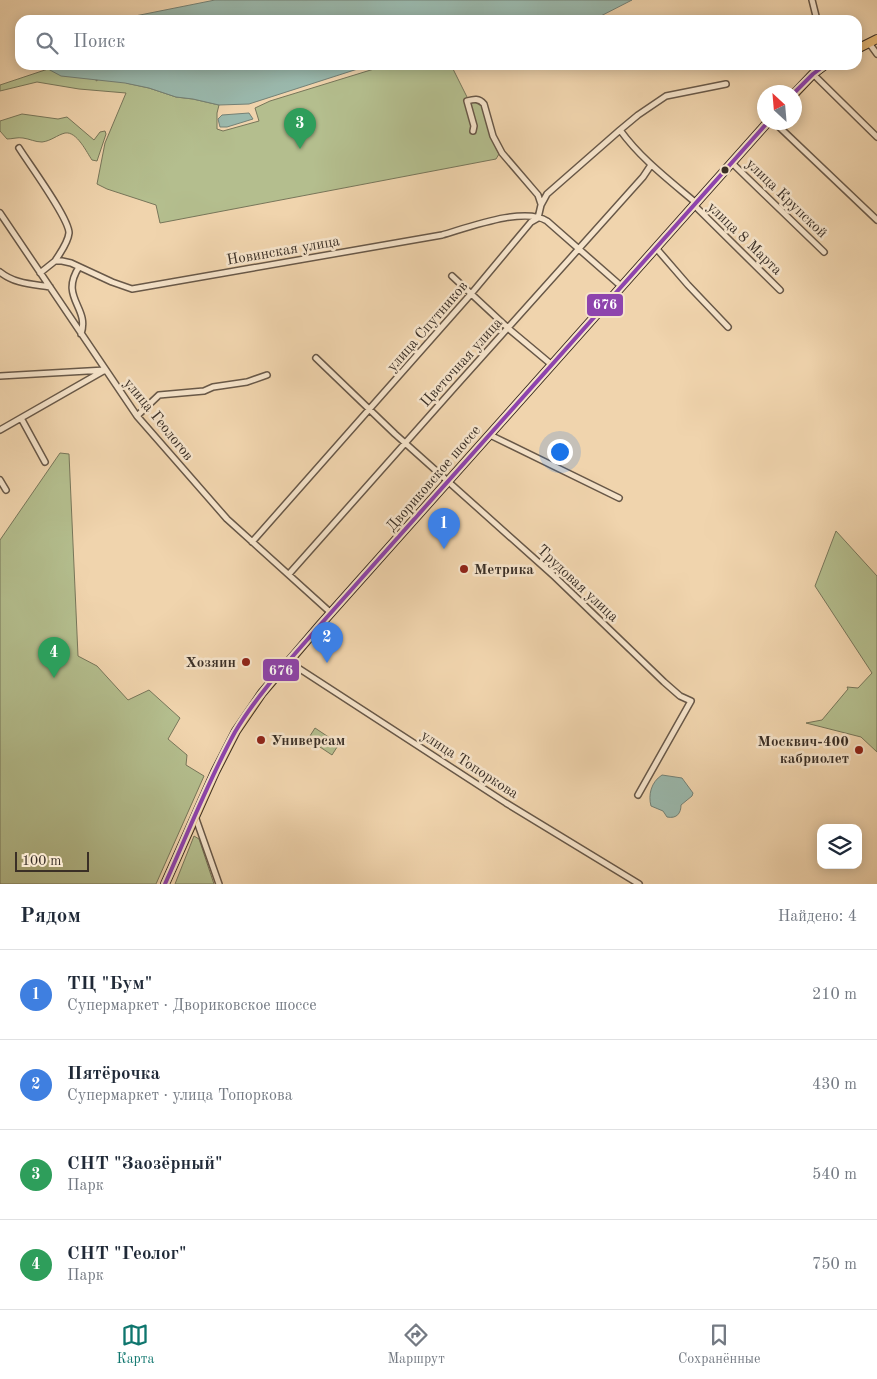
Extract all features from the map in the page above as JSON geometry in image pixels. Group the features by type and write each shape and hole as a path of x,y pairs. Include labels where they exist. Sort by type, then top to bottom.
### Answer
{"main road":[{"path":"862,46 877,39"},
{"path":"802,86 818,70"},
{"name":"Двориковское шоссе","path":"165,884 224,753 236,731 262,693 761,130"}],"street":[{"path":"812,0 816,15"},
{"path":"869,43 877,54"},
{"path":"813,74 877,137"},
{"path":"621,286 547,221 541,217 538,218 541,205 547,194 620,130 666,96 726,84"},
{"path":"473,131 474,126 466,101 475,99 481,100 484,104 493,136 502,153 538,196 541,205"},
{"name":"улица 8 Марта","path":"620,130 632,147 695,204 780,290"},
{"path":"782,130 877,220"},
{"path":"19,148 61,212 69,230 69,236 55,261 40,273"},
{"name":"улица Крупской","path":"732,163 824,252"},
{"name":"Цветочная улица","path":"288,574 405,442 509,329 651,165"},
{"name":"улица Геологов","path":"0,214 137,416 227,520 331,613"},
{"name":"Новинская улица","path":"55,261 62,261 79,267 132,289 442,235 515,216 538,218"},
{"name":"улица Спутников","path":"252,542 471,294 531,222 538,218"},
{"path":"656,248 688,286 728,327"},
{"path":"79,267 73,276 71,284 72,294 84,322 81,334"},
{"path":"0,272 8,278 22,283 50,287"},
{"path":"452,276 509,329 552,365"},
{"name":"Трудовая улица","path":"316,358 448,482 555,577 674,691 691,701 638,795"},
{"path":"0,376 105,370"},
{"path":"0,430 105,370"},
{"path":"137,416 159,395 204,391 213,387 247,382 267,375"},
{"path":"21,418 45,462"},
{"path":"490,435 619,498"},
{"path":"0,480 6,490"},
{"name":"улица Топоркова","path":"289,662 506,803 639,884"},
{"path":"195,815 219,884"}],"green space":[{"path":"45,70 98,70 96,81 118,70 126,83 176,97 219,105 217,129 223,131 259,121 255,108 270,101 371,70 454,70 468,99 482,106 491,138 499,154 496,159 160,223 156,205 97,184 105,143 126,93 79,89 37,82 0,91 0,85"},
{"path":"22,114 58,119 67,117 94,140 100,132 105,131 106,134 97,161 92,160 74,135 69,133 42,142 21,138 7,139 0,131 0,121"},
{"path":"60,453 69,454 78,656 97,666 128,700 149,690 180,718 168,739 187,755 186,765 204,776 156,884 0,884 0,540"},
{"path":"836,531 877,576 877,752 861,737 806,723 822,720 848,689 847,687 858,688 872,673 815,586"},
{"path":"315,728 339,744 332,755 308,739"},
{"path":"194,836 199,839 214,884 175,884"}],"shaded area":[{"path":"215,0 632,0 603,15 140,15"},
{"path":"50,70 354,70 249,104 219,105 176,97 149,88 125,83 61,76"},
{"path":"249,113 253,119 227,127 220,127 218,119 222,115"},
{"path":"662,775 682,778 693,793 681,805 678,815 673,817 667,817 663,811 651,806 651,789 655,781"}],"transit line":[{"name":"676","path":"802,85 818,70"},
{"name":"676","path":"165,884 225,751 235,732 264,690 761,130"}],"place":[{"name":"СНТ \"Заозёрный\"","path":"300,149"},
{"name":"ТЦ \"Бум\"","path":"444,549"},
{"name":"Метрика","path":"464,569"},
{"name":"Хозяин","path":"246,662"},
{"name":"Пятёрочка","path":"327,663"},
{"name":"СНТ \"Геолог\"","path":"54,678"},
{"name":"Универсам","path":"261,740"},
{"name":"Москвич-400 кабриолет","path":"859,750"}]}
